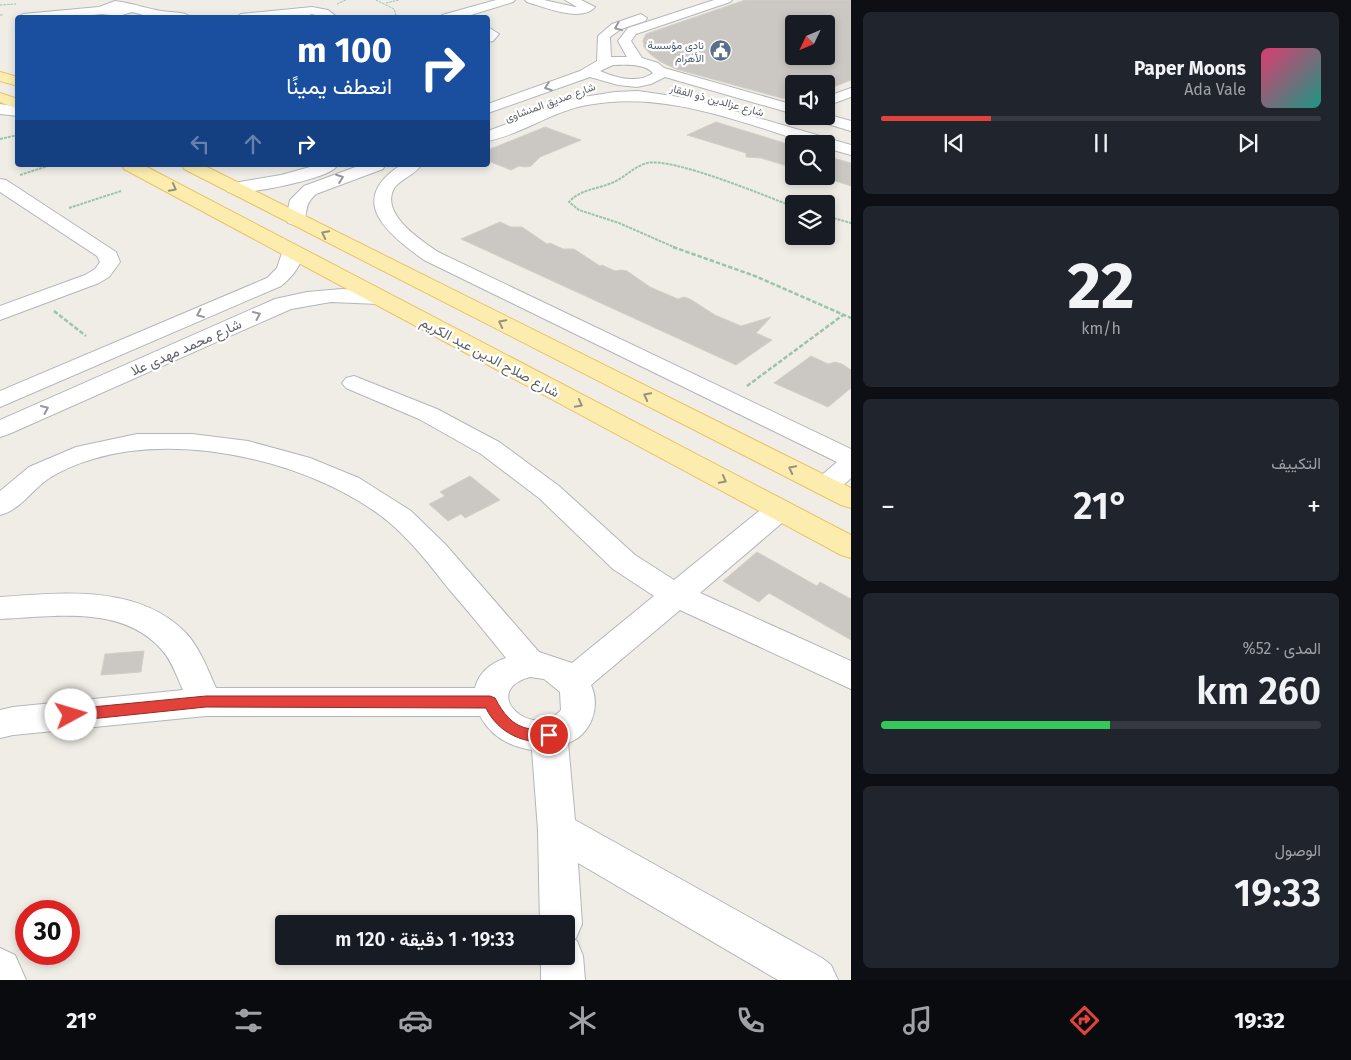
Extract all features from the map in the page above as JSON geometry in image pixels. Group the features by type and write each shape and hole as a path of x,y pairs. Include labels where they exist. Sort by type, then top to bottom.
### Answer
{"main road":[{"path":"0,76 15,81"},
{"path":"0,97 15,104"},
{"name":"شارع صلاح الدين عبد الكريم","path":"134,167 851,548"},
{"path":"194,167 851,499"},
{"path":"324,268 362,252"}],"street":[{"path":"456,15 509,0"},
{"path":"531,0 569,10 588,7 587,4 571,0"},
{"name":"شارع صديق المنشاوى","path":"490,108 585,74 598,66 605,52 604,36 612,29 697,0"},
{"path":"613,80 594,73 598,66 637,62 624,41 632,31 726,0"},
{"path":"47,15 124,5 159,15"},
{"path":"110,7 135,15"},
{"path":"283,15 306,12"},
{"path":"294,15 306,12 329,15"},
{"name":"شارع عزالدين ذو الفقار","path":"637,62 652,65 660,71 785,107"},
{"path":"640,82 657,78 660,71"},
{"name":"شارع صديق المنشاوى","path":"490,132 583,89 613,80"},
{"name":"شارع عزالدين ذو الفقار","path":"613,80 677,88 851,138"},
{"path":"718,99 734,92"},
{"path":"835,98 851,92"},
{"path":"490,132 571,104 605,97 638,95 688,102 851,150"},
{"path":"0,109 15,112"},
{"path":"835,121 851,126"},
{"path":"234,188 283,182 328,167"},
{"path":"296,219 299,200 310,190 372,167"},
{"path":"409,167 389,183 382,197 382,205 388,220 418,247 432,256 851,459"},
{"path":"0,313 92,279 102,273 110,262 109,256 47,215 8,180"},
{"path":"283,182 310,190"},
{"name":"شارع محمد مهدى علا","path":"0,400 274,282 286,272 291,262 291,251"},
{"name":"شارع محمد مهدى علا","path":"0,429 283,304 306,297 331,294 356,294 379,298"},
{"path":"354,383 428,414 490,448 549,492 624,562 643,576 676,595 851,676"},
{"path":"0,506 11,493 40,472 74,456 111,446 149,441 194,443 237,448 279,458 319,471 357,489 391,510 422,537 530,664"},
{"path":"826,486 851,464"},
{"path":"572,682 779,510"},
{"path":"0,608 102,607 132,613 156,625 175,642 206,702"},
{"path":"530,664 554,668 572,682 578,692 580,704 578,714 566,727 549,735 529,735 510,728 497,716 490,702 491,690 496,680 505,671 516,666 530,664"},
{"path":"0,724 13,720 206,702 490,702"},
{"path":"549,735 557,830 561,915"},
{"path":"557,830 807,973 816,980"},
{"path":"562,965 563,980"},
{"path":"0,970 4,980"}],"path":[{"path":"376,0 387,3 398,0"},
{"path":"383,0 394,9 396,15"},
{"path":"0,4 6,6 0,9"},
{"path":"0,139 15,136"},
{"path":"785,204 728,182 661,162 646,163 614,182 575,195 570,202 571,205 579,210 619,223 686,253 755,276 851,318"},
{"path":"8,180 45,167"},
{"path":"47,215 121,191"},
{"path":"835,219 851,223"},
{"path":"38,299 86,336"},
{"path":"728,400 843,315"}],"building":[{"name":"نادى مؤسسة الأهرام","path":"745,0 851,0 851,80 835,86 835,75 785,75 785,98 781,98 676,69 650,54 644,47 643,40 646,34"},
{"path":"716,122 785,143 785,165 761,158 746,157 746,153 687,135"},
{"path":"545,127 581,140 540,157 531,166 519,166 511,170 490,162 490,149"},
{"path":"835,159 851,163 851,186 835,181"},
{"path":"500,222 511,227 522,227 547,244 550,243 563,249 574,249 600,266 602,265 615,271 627,271 650,287 678,299 684,297 690,299 715,315 741,326 771,317 756,333 772,340 736,365 461,239"},
{"path":"811,356 828,364 835,362 842,364 851,370 851,388 828,407 774,383"},
{"path":"470,476 500,500 465,518 461,514 448,521 429,504 445,496 440,492"},
{"path":"757,552 817,586 820,582 851,599 851,640 769,593 759,602 723,581"},
{"path":"144,651 141,672 101,675 105,654"}],"place":[{"name":"نادى مؤسسة الأهرام","path":"720,51"}],"route":[{"path":"71,715 206,702 490,702 497,716 510,728 529,735 549,735"}]}
